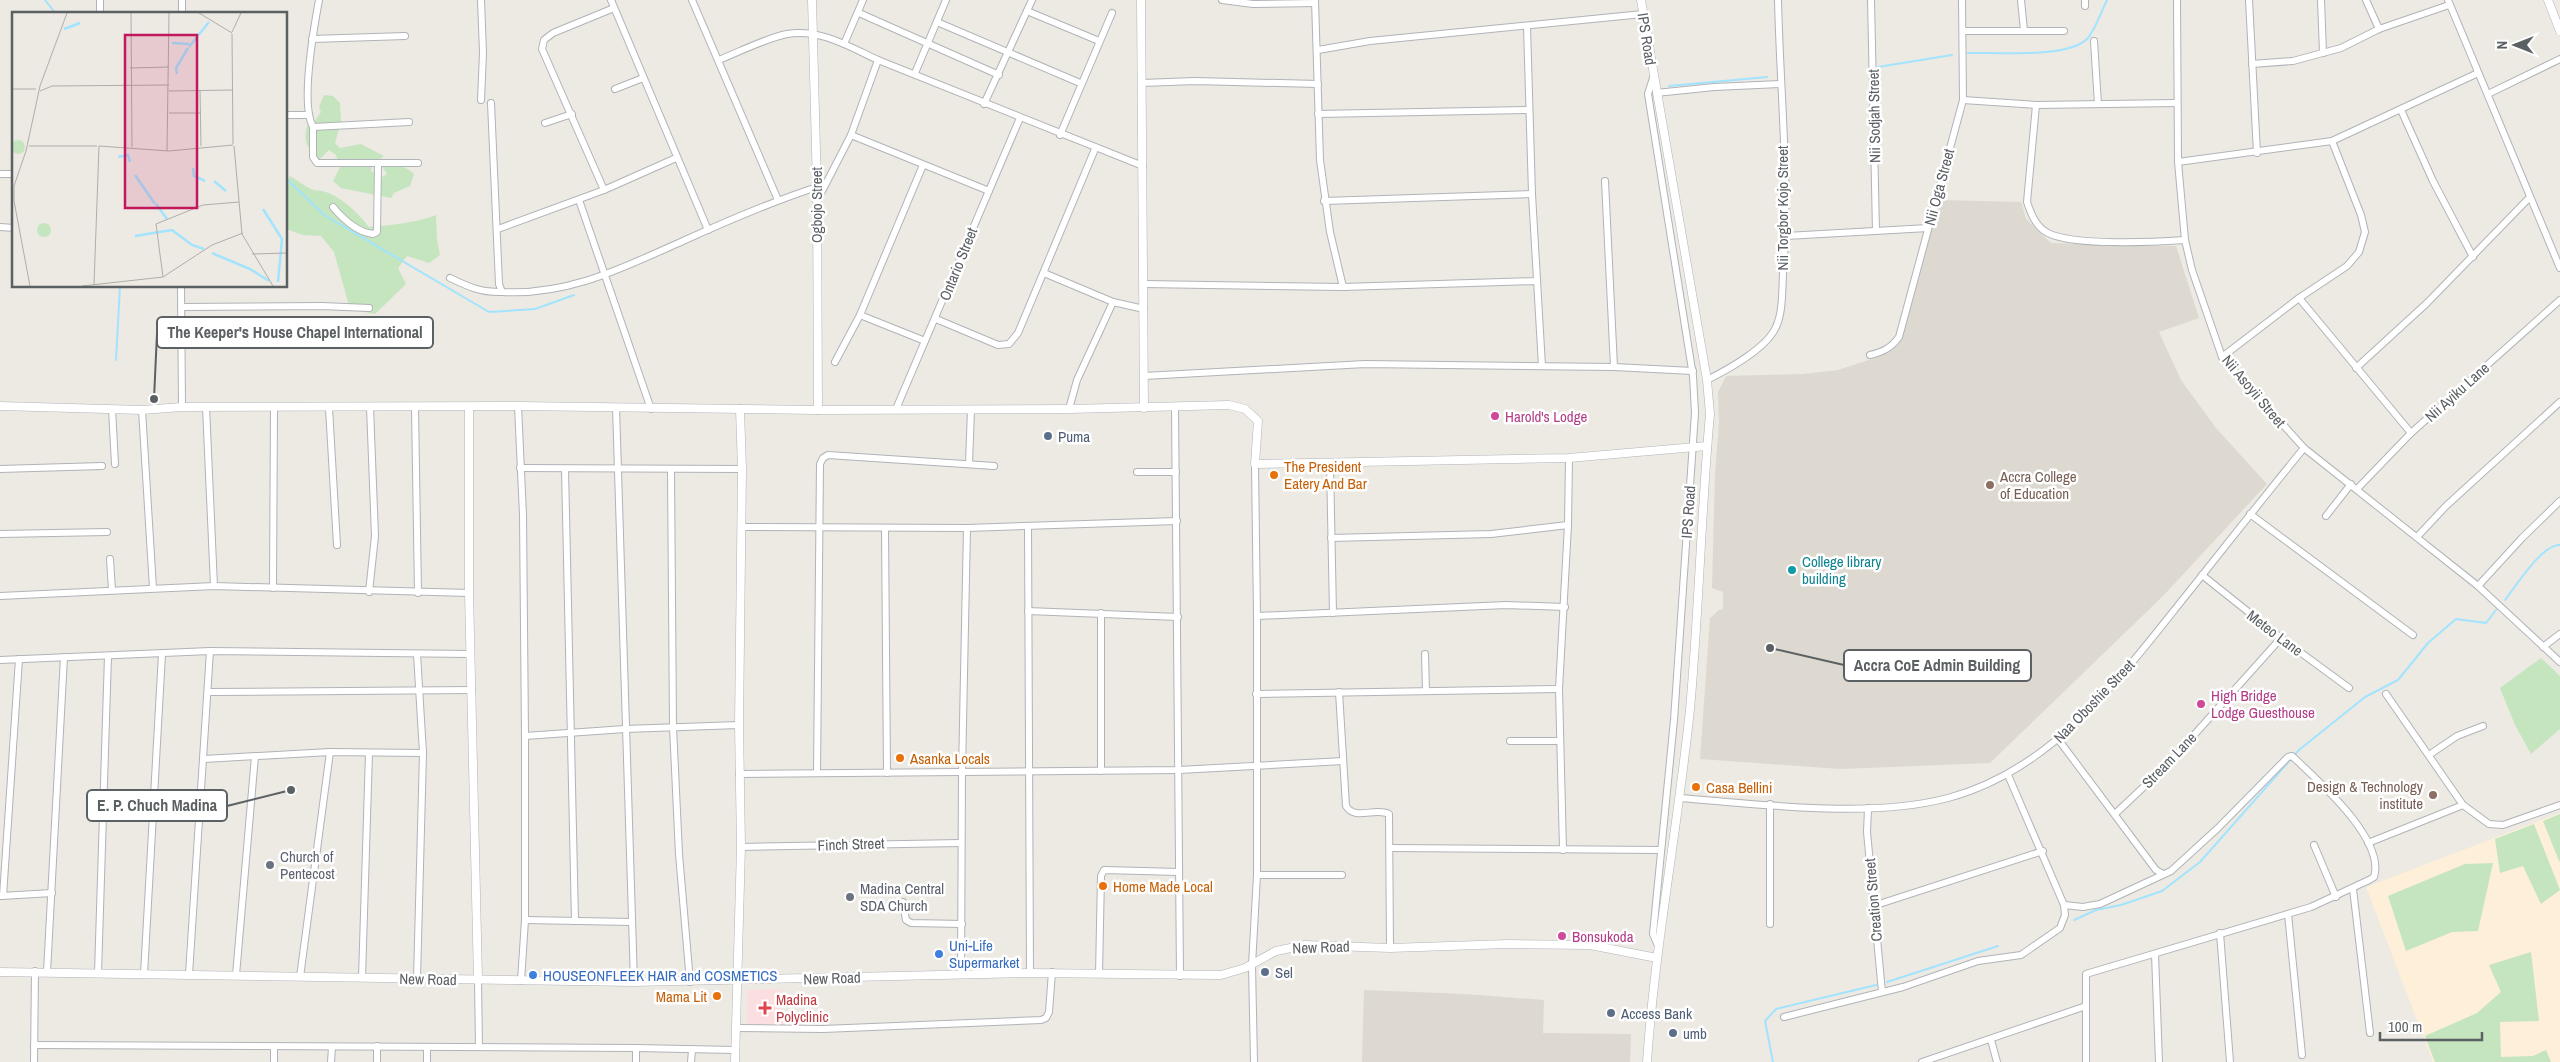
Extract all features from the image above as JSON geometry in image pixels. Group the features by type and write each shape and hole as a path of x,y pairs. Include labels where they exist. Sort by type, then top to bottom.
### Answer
{"street":[{"path":"320,0 312,39 309,115 314,127 314,158 317,163 418,163"},
{"path":"480,100 483,53 481,0"},
{"path":"611,0 676,158 708,230"},
{"path":"692,0 778,200"},
{"name":"Ogbojo Street","path":"812,0 817,187 818,410"},
{"path":"844,44 863,0"},
{"path":"915,73 946,0"},
{"path":"984,104 1032,0"},
{"path":"1141,0 1144,408"},
{"path":"1222,0 1253,4 1315,1 1318,50 1318,114 1324,201 1343,287"},
{"name":"IPS Road","path":"1641,0 1653,78 1707,380 1710,414 1690,708 1657,958 1648,1062"},
{"name":"Nii Torgbor Kojo Street","path":"1707,380 1727,370 1757,348 1776,328 1780,308 1786,236 1778,0"},
{"name":"Nii Sodjah Street","path":"1871,0 1876,231"},
{"name":"Nii Oga Street","path":"1870,355 1885,351 1893,346 1899,337 1963,100 1964,31 1962,0"},
{"path":"2021,0 2024,31"},
{"name":"Nii Asoyii Street","path":"2177,0 2178,162 2185,240 2192,270 2222,357 2304,448 2478,586 2560,662"},
{"path":"2249,0 2257,153"},
{"path":"2321,0 2323,53"},
{"path":"2366,0 2379,29"},
{"path":"2548,0 2560,30"},
{"path":"2252,64 2293,61 2340,48 2379,29 2449,2 2560,268"},
{"path":"604,190 542,49 544,40 553,33 614,8"},
{"path":"1026,11 1100,40"},
{"path":"858,13 999,75"},
{"path":"1060,135 1080,83 1112,13"},
{"path":"1318,50 1370,40 1527,27 1566,20 1643,14"},
{"path":"937,22 1080,83"},
{"path":"1527,27 1532,194 1542,366"},
{"path":"1964,31 2064,31"},
{"path":"719,60 787,34 812,33 915,73 1060,135 1143,166"},
{"path":"312,39 405,36"},
{"path":"2094,41 2098,104"},
{"path":"2488,94 2560,58"},
{"path":"816,202 851,135 878,60"},
{"path":"2178,162 2257,153 2332,141 2478,73"},
{"path":"615,89 643,78"},
{"name":"IPS Road","path":"1653,78 1648,94 1692,371 1695,413 1674,720 1653,934 1659,948"},
{"path":"1142,83 1195,81 1318,84"},
{"path":"1656,94 1714,87 1780,84"},
{"path":"1963,100 2036,105 2177,103"},
{"path":"491,103 499,284 502,292"},
{"path":"2036,105 2027,202 2032,217 2046,232 2064,239 2148,242 2185,240"},
{"path":"1318,114 1529,110"},
{"path":"2401,110 2433,181 2473,256"},
{"path":"545,123 572,114"},
{"path":"288,115 309,115"},
{"name":"Ontario Street","path":"896,409 936,319 1020,118"},
{"path":"314,127 409,122"},
{"path":"851,135 989,191"},
{"path":"2222,357 2299,298 2347,266 2359,252 2365,232 2361,216 2332,141"},
{"path":"936,319 998,345 1009,344 1018,333 1095,149"},
{"path":"498,229 579,200 676,158"},
{"path":"333,207 348,223 367,233 377,232 378,164"},
{"path":"836,362 860,315 923,165"},
{"path":"1605,181 1614,367"},
{"path":"450,278 475,290 486,292 553,290 604,276 778,200 817,187"},
{"path":"1324,201 1532,194"},
{"path":"2356,368 2428,303 2530,197"},
{"path":"579,200 651,409"},
{"path":"1786,236 1928,228"},
{"path":"1044,273 1113,302 1144,309"},
{"path":"1144,284 1343,287 1537,281"},
{"path":"181,288 182,407"},
{"path":"2299,298 2412,433"},
{"name":"Nii Ayiku Lane","path":"2326,516 2354,486 2560,300"},
{"path":"1069,410 1077,380 1113,302"},
{"path":"181,307 322,306 369,308"},
{"path":"860,315 925,341"},
{"path":"1144,376 1355,365 1614,367 1692,371"},
{"path":"2417,538 2446,506 2560,402"},
{"path":"0,406 142,410 182,407 518,406 651,409 1069,410 1236,406 1250,413 1258,421 1255,464 1257,875 1252,965 1254,1062"},
{"path":"518,406 523,515 525,736 525,920 520,981"},
{"path":"206,407 214,586"},
{"path":"370,407 375,536 370,592"},
{"path":"414,407 418,593"},
{"path":"469,407 469,593 479,1047"},
{"path":"1175,407 1180,976"},
{"path":"273,588 274,408"},
{"path":"329,408 336,545"},
{"path":"616,408 624,729 634,982"},
{"path":"112,409 115,464"},
{"path":"735,1062 741,847 739,725 742,469 740,409"},
{"path":"969,464 971,409"},
{"path":"142,410 153,588"},
{"path":"1255,464 1569,458 1707,446"},
{"name":"Naa Oboshie Street","path":"1679,798 1868,808 1949,798 2008,775 2058,739 2112,686 2304,448"},
{"path":"817,773 820,464 828,455 994,466"},
{"path":"1562,850 1559,689 1565,607 1569,458"},
{"path":"1330,464 1333,612"},
{"path":"0,469 102,466"},
{"path":"520,468 617,470 742,469"},
{"path":"565,469 575,921"},
{"path":"671,470 673,727 679,854 690,982"},
{"path":"1137,472 1176,472"},
{"path":"2478,586 2522,538 2560,502"},
{"path":"2250,514 2413,635"},
{"path":"741,527 967,528 1177,521"},
{"path":"1331,538 1491,534 1568,525"},
{"path":"1028,526 1030,973"},
{"path":"885,528 887,773"},
{"path":"961,974 961,843 967,528"},
{"path":"0,534 107,532"},
{"path":"110,559 112,590"},
{"name":"Meteo Lane","path":"2202,575 2281,638 2349,688"},
{"path":"0,596 214,586 370,592 469,593"},
{"path":"1257,616 1506,605 1565,607"},
{"path":"1028,610 1178,617"},
{"path":"1101,614 1101,771"},
{"path":"2543,647 2560,634"},
{"name":"Stream Lane","path":"2116,814 2168,764 2281,638"},
{"path":"0,660 210,651 470,654"},
{"path":"189,974 210,651"},
{"path":"144,974 162,654"},
{"path":"417,979 423,753 418,690 418,654"},
{"path":"1425,654 1426,691"},
{"path":"98,973 108,656"},
{"path":"47,972 64,658"},
{"path":"19,659 2,896 52,893"},
{"path":"1256,694 1559,689"},
{"path":"208,692 472,690"},
{"path":"1339,692 1346,806 1349,811 1354,813 1384,812 1388,814 1390,948"},
{"path":"2386,694 2463,805 2495,826 2560,805"},
{"path":"525,736 624,729 739,725"},
{"path":"2428,755 2457,736 2483,726"},
{"path":"2058,739 2116,814 2156,870 2163,874"},
{"path":"1510,741 1559,742"},
{"path":"204,759 330,752 423,753"},
{"path":"300,977 330,752"},
{"path":"362,978 369,753"},
{"path":"236,975 255,756"},
{"path":"2064,905 2083,907 2100,904 2171,871 2218,828 2288,757 2292,756 2338,798 2368,843 2375,865 2374,877 2336,897 2288,914 2086,974 2086,1062"},
{"path":"740,774 1179,770 1343,761"},
{"path":"1784,1016 1882,992 1978,961 2021,955 2060,928 2065,915 2064,905 2043,851 2008,775"},
{"path":"1770,804 1770,924"},
{"path":"2368,843 2463,805"},
{"name":"Creation Street","path":"1868,808 1867,832 1882,992"},
{"name":"Finch Street","path":"741,847 961,843"},
{"path":"2314,845 2336,897"},
{"path":"1390,848 1661,850"},
{"path":"1874,906 2043,851"},
{"path":"1099,974 1101,876 1104,870 1109,868 1179,872"},
{"path":"1257,875 1342,875"},
{"path":"2353,889 2370,1033"},
{"path":"903,902 906,920 911,923 962,924"},
{"path":"2288,914 2302,1055"},
{"path":"525,920 632,922"},
{"path":"2220,933 2230,1062"},
{"name":"New Road","path":"0,972 634,982 1052,972 1180,976 1222,975 1235,972 1252,965 1276,951 1305,945 1390,948 1508,944 1590,945 1657,958"},
{"path":"2155,954 2159,1062"},
{"path":"34,1062 35,972"},
{"path":"736,1028 823,1029 1041,1020 1046,1018 1049,1012 1052,972"},
{"path":"1922,1062 2086,1006"},
{"path":"1991,1040 1997,1062"},
{"path":"34,1045 735,1050"},
{"path":"377,1046 377,1062"},
{"path":"274,1047 274,1062"},
{"path":"331,1062 332,1047"},
{"path":"427,1047 427,1062"},
{"path":"636,1048 636,1062"},
{"path":"691,1062 692,1050"}],"shaded area":[{"name":"Accra College of Education","path":"1938,200 2021,202 2026,219 2051,243 2176,246 2199,318 2159,332 2181,380 2216,428 2267,484 2163,596 1990,763 1840,769 1700,759 1710,618 1723,609 1723,592 1712,588 1715,474 1719,423 1718,392 1726,376 1803,374 1838,370 1887,354 1897,346"},
{"path":"2560,813 2560,1062 2433,1062 2366,887"},
{"name":"Madina Polyclinic","path":"782,989 783,1025 747,1026 747,990"},
{"path":"1364,990 1465,994 1544,1000 1543,1033 1631,1034 1630,1062 1362,1062"}],"green space":[{"path":"324,95 333,96 340,103 341,122 335,143 340,148 361,144 384,156 372,165 371,171 382,177 387,174 381,165 395,164 406,168 414,174 410,186 394,193 391,198 341,188 333,181 340,167 336,155 329,150 319,160 309,148 306,140 307,126 313,124 321,112 319,107"},
{"path":"290,176 312,189 329,193 342,200 369,227 412,222 436,215 440,255 429,263 407,256 398,268 406,284 375,314 350,309 334,252 321,236 303,235 288,230 288,180"},
{"path":"2541,658 2560,676 2560,729 2531,754 2515,725 2500,688"},
{"path":"2560,814 2560,861 2559,861 2543,821"},
{"path":"2534,824 2560,890 2541,904 2523,866 2500,873 2495,839"},
{"path":"2493,863 2478,931 2452,932 2406,951 2388,896 2465,864"},
{"path":"2531,952 2539,1021 2500,1022 2501,1057 2533,1056 2546,1050 2551,1062 2435,1062 2425,1036 2477,1013 2501,992 2489,965"}],"waterway":[{"path":"45,0 54,12"},
{"path":"1968,53 2049,52 2079,45 2091,34 2107,0"},
{"path":"1878,67 1952,55"},
{"path":"1669,86 1767,77"},
{"path":"288,180 324,215 489,312 535,309 574,295"},
{"path":"116,360 120,288"},
{"path":"2505,600 2538,558 2553,546 2560,545"},
{"path":"2074,920 2096,910 2121,905 2162,891 2200,862 2299,750 2365,697 2398,680 2428,643 2456,619 2486,623 2496,610"},
{"path":"1887,982 1998,946"},
{"path":"1773,1062 1765,1021 1776,1009 1876,985"}],"place":[{"name":"The Keeper's House Chapel International","path":"154,399"},
{"name":"Harold's Lodge","path":"1495,416"},
{"name":"Puma","path":"1048,436"},
{"name":"The President Eatery And Bar","path":"1274,475"},
{"name":"Accra College of Education","path":"1990,485"},
{"name":"College library building","path":"1792,570"},
{"name":"Accra CoE Admin Building","path":"1770,648"},
{"name":"High Bridge Lodge Guesthouse","path":"2201,704"},
{"name":"Asanka Locals","path":"900,758"},
{"name":"Casa Bellini","path":"1696,787"},
{"name":"E. P. Chuch Madina","path":"291,790"},
{"name":"Design & Technology institute","path":"2433,795"},
{"name":"Church of Pentecost","path":"270,865"},
{"name":"Home Made Local","path":"1103,886"},
{"name":"Madina Central SDA Church","path":"850,897"},
{"name":"Bonsukoda","path":"1562,936"},
{"name":"Uni-Life Supermarket","path":"939,954"},
{"name":"Sel","path":"1265,972"},
{"name":"HOUSEONFLEEK HAIR and COSMETICS","path":"533,975"},
{"name":"Mama Lit","path":"717,996"},
{"name":"Madina Polyclinic","path":"765,1008"},
{"name":"Access Bank","path":"1611,1013"},
{"name":"umb","path":"1673,1033"}]}
